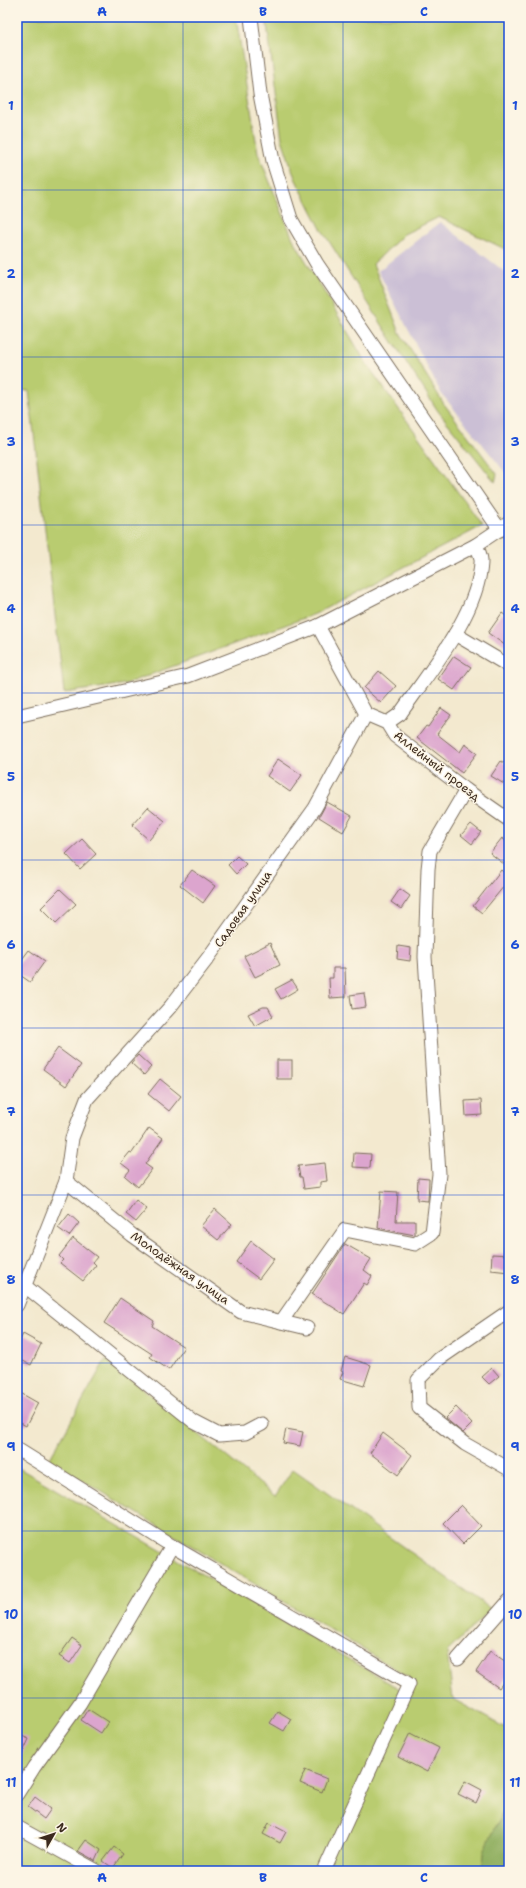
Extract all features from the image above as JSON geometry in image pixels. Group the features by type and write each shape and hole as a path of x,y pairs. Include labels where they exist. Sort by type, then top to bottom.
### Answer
{"street":[{"path":"17,716 188,676 318,626 476,545 504,526 317,264 291,219 273,161 260,94 251,17"},
{"path":"387,723 400,714 455,634 476,590 482,561 476,545"},
{"path":"318,626 366,714"},
{"path":"455,634 509,666"},
{"name":"Аллейный проезд","path":"366,714 387,723 395,736 466,790 509,820"},
{"name":"Садовая улица","path":"17,1305 66,1181 72,1138 87,1098 171,1006 208,958 315,808 366,714"},
{"path":"280,1322 345,1230 415,1244 432,1234 439,1174 425,957 428,868 430,851 466,790"},
{"name":"Молодёжная улица","path":"66,1181 132,1235 241,1312 307,1328"},
{"path":"25,1286 194,1422 219,1435 245,1433 262,1424"},
{"path":"509,1311 440,1359 418,1380 419,1408 465,1444 509,1469"},
{"path":"17,1449 172,1546 409,1684 324,1871"},
{"path":"17,1794 34,1767 80,1703 172,1546"},
{"path":"458,1659 509,1601"},
{"path":"17,1827 97,1871"}],"shaded area":[{"path":"440,222 509,275 509,477 441,393 378,271"}],"green space":[{"path":"17,17 236,17 258,153 293,239 366,363 482,526 315,614 125,684 64,693 29,391 17,390"},
{"path":"266,17 509,17 509,251 439,217 404,234 373,264 400,333 444,404 497,474 495,482 438,411 320,227 295,178 282,139"},
{"path":"106,1359 275,1496 293,1469 491,1609 447,1652 453,1699 509,1730 509,1871 17,1871 17,1467 407,1693 409,1677 49,1460"},
{"path":"509,1792 509,1871 483,1871 484,1851 501,1816 506,1796"}],"building":[{"path":"502,613 509,618 509,648 488,633"},
{"path":"454,656 471,667 454,690 438,679"},
{"path":"379,671 396,686 381,703 364,688"},
{"path":"441,708 451,715 437,734 460,752 465,744 477,753 462,773 417,738 426,726 428,727"},
{"path":"278,759 302,775 290,792 267,776"},
{"path":"501,761 509,766 509,776 504,784 491,776"},
{"path":"327,802 352,816 343,832 319,817"},
{"path":"148,807 165,821 149,840 132,825"},
{"path":"471,824 481,832 472,844 461,835"},
{"path":"502,838 509,844 509,847 505,852 509,856 509,868 490,853"},
{"path":"82,839 96,854 80,869 66,854"},
{"path":"237,856 246,864 236,874 228,865"},
{"path":"192,870 215,886 203,903 180,885"},
{"path":"501,870 509,877 509,880 482,913 473,906"},
{"path":"60,889 76,904 56,923 41,908"},
{"path":"400,889 410,896 401,909 391,902"},
{"path":"270,943 280,965 255,977 244,956"},
{"path":"398,946 411,948 410,961 397,959"},
{"path":"29,950 45,961 30,982 17,973 17,966"},
{"path":"333,968 345,968 346,997 330,998 329,978 333,978"},
{"path":"292,980 298,989 281,999 275,989"},
{"path":"364,993 366,1007 352,1009 350,995"},
{"path":"263,1007 268,1007 273,1016 255,1026 248,1014"},
{"path":"58,1048 81,1065 66,1086 43,1069"},
{"path":"138,1055 151,1067 144,1075 131,1063"},
{"path":"277,1060 292,1060 292,1079 277,1079"},
{"path":"160,1079 181,1096 169,1111 148,1094"},
{"path":"481,1100 482,1115 466,1116 465,1101"},
{"path":"149,1128 163,1138 145,1164 152,1169 138,1187 125,1176 130,1170 121,1163 130,1152 132,1153"},
{"path":"354,1153 371,1154 370,1168 353,1167"},
{"path":"325,1163 327,1181 320,1182 320,1187 304,1189 298,1166"},
{"path":"418,1178 429,1179 428,1201 417,1200"},
{"path":"381,1191 398,1192 396,1221 415,1221 415,1235 378,1228"},
{"path":"136,1200 147,1209 136,1222 126,1214"},
{"path":"215,1209 232,1224 218,1240 201,1226"},
{"path":"69,1214 79,1223 69,1236 58,1228"},
{"path":"73,1238 97,1257 93,1262 96,1265 83,1281 60,1263 63,1260 59,1256"},
{"path":"251,1241 274,1259 259,1279 236,1262"},
{"path":"345,1244 371,1259 364,1270 372,1276 367,1285 364,1283 344,1314 312,1294"},
{"path":"492,1254 509,1255 509,1272 491,1270"},
{"path":"120,1298 154,1321 152,1326 184,1347 169,1370 150,1357 152,1354 104,1323"},
{"path":"23,1334 41,1344 31,1365 17,1358 17,1347"},
{"path":"345,1357 371,1365 364,1386 340,1379 343,1372 341,1371"},
{"path":"492,1368 499,1376 489,1384 482,1377"},
{"path":"17,1391 38,1403 26,1426 17,1421"},
{"path":"456,1407 472,1424 463,1433 445,1418"},
{"path":"286,1429 303,1432 300,1446 283,1443"},
{"path":"383,1433 412,1455 398,1475 370,1453"},
{"path":"461,1505 481,1526 463,1544 443,1523"},
{"path":"72,1638 82,1645 70,1663 59,1656"},
{"path":"490,1651 509,1664 509,1674 499,1688 476,1672"},
{"path":"88,1709 108,1722 101,1733 81,1720"},
{"path":"278,1711 291,1719 284,1731 270,1723"},
{"path":"410,1733 439,1748 427,1772 398,1757"},
{"path":"17,1734 29,1739 17,1766"},
{"path":"305,1770 327,1779 322,1792 300,1783"},
{"path":"465,1781 482,1790 476,1803 458,1794"},
{"path":"35,1797 51,1809 44,1819 28,1807"},
{"path":"269,1823 286,1832 280,1843 263,1834"},
{"path":"86,1840 101,1850 96,1861 78,1851"},
{"path":"114,1847 123,1854 113,1868 103,1861"}]}
